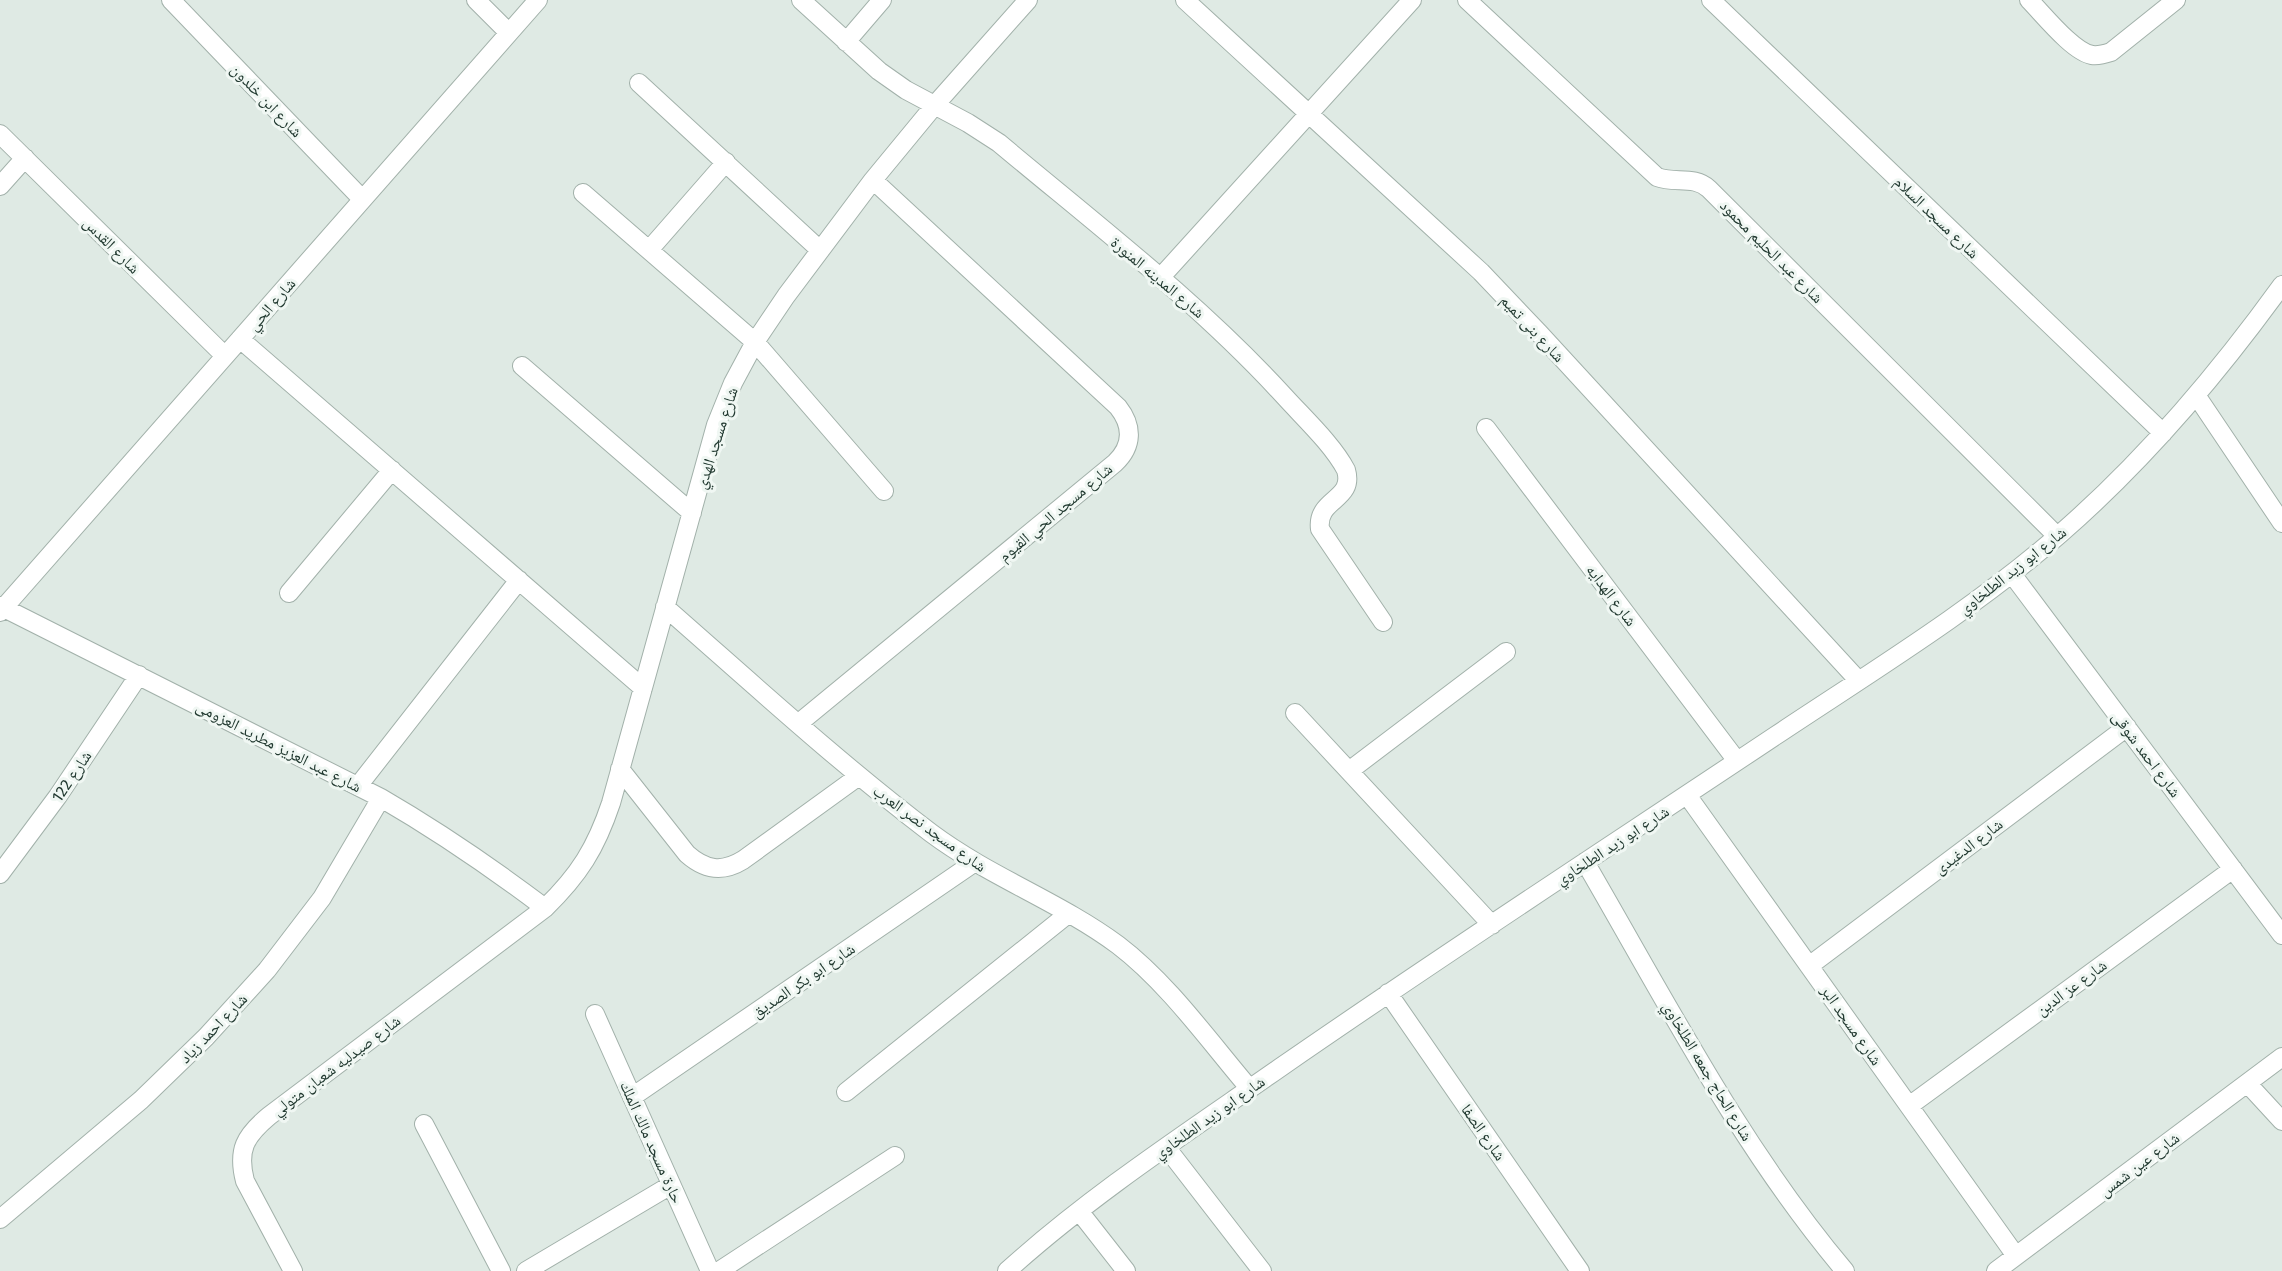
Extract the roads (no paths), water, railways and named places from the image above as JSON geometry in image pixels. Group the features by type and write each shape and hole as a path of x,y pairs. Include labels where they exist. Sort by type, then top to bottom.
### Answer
{"street":[{"name":"شارع ابن خلدون","path":"171,0 363,200"},
{"path":"476,0 509,33"},
{"name":"شارع الحي","path":"1,608 538,0"},
{"name":"شارع المدينه المنورة","path":"801,0 879,71 906,90 968,123 999,143 1191,303 1250,360 1344,465 1348,476 1346,488 1322,513 1319,521 1320,529 1383,622"},
{"path":"846,42 882,0"},
{"name":"شارع مسجد الهدي","path":"545,908 568,885 587,860 601,833 716,425 733,383 755,342 873,180 934,106 1028,0"},
{"name":"شارع بنى تميم","path":"1185,0 1495,288 1858,680"},
{"path":"1160,279 1412,0"},
{"name":"شارع عبد الحليم محمود","path":"1467,0 1657,177 1666,181 1691,180 1704,184 2057,536"},
{"name":"شارع مسجد السلام","path":"1711,0 2163,433"},
{"path":"2029,0 2081,51 2091,55 2101,55 2121,44 2176,0"},
{"path":"639,83 820,250"},
{"name":"شارع القدس","path":"0,134 225,356"},
{"path":"0,186 25,158"},
{"path":"649,250 726,162"},
{"name":"شارع مسجد الحي القيوم","path":"799,723 1115,463 1123,455 1130,436 1129,425 1118,407 873,180"},
{"path":"583,193 755,342 884,491"},
{"name":"شارع ابو زيد الطلخاوي","path":"1007,1271 1079,1211 1166,1147 1388,993 1858,680 2012,573 2091,507 2163,433 2260,316 2282,285"},
{"path":"240,339 643,688"},
{"path":"522,366 692,513"},
{"path":"2196,395 2282,524"},
{"name":"شارع الهدايه","path":"1486,428 1737,761"},
{"path":"289,593 392,470"},
{"name":"شارع احمد شوقى","path":"2012,573 2282,935"},
{"path":"358,786 519,580"},
{"name":"شارع مسجد نصر العرب","path":"665,607 859,776 933,835 1118,945 1147,970 1250,1089"},
{"name":"شارع عبد العزيز مطريد العزومى","path":"1,608 381,798 437,831 545,908"},
{"path":"1349,771 1506,652"},
{"name":"شارع 122","path":"0,874 58,796 139,675"},
{"path":"1295,713 1492,925"},
{"name":"شارع الدغيدى","path":"1809,966 2127,727"},
{"path":"620,769 687,854 708,868 720,869 732,867 743,860 859,776"},
{"name":"شارع مسجد البر","path":"1687,795 2016,1256"},
{"name":"شارع احمد زياد","path":"0,1219 141,1100 206,1037 267,970 322,898 381,798"},
{"name":"شارع ابو بكر الصديق","path":"632,1097 975,862"},
{"name":"شارع الحاج جمعه الطلخاوي","path":"1585,862 1695,1052 1751,1142 1797,1209 1845,1271"},
{"name":"شارع عز الدين","path":"1909,1106 2233,869"},
{"name":"شارع صيدليه شعبان متولي","path":"293,1271 244,1181 241,1167 242,1152 247,1139 269,1116 545,908"},
{"path":"846,1092 1068,914"},
{"name":"شارع الصفا","path":"1388,993 1580,1271"},
{"name":"حارة مسجد مالك الملك","path":"595,1014 710,1271"},
{"name":"شارع عين شمس","path":"1996,1271 2282,1057"},
{"path":"2247,1083 2282,1121"},
{"path":"424,1124 501,1271"},
{"path":"1166,1147 1262,1271"},
{"path":"719,1271 895,1156"},
{"path":"526,1271 671,1185"},
{"path":"1079,1211 1126,1271"}]}
